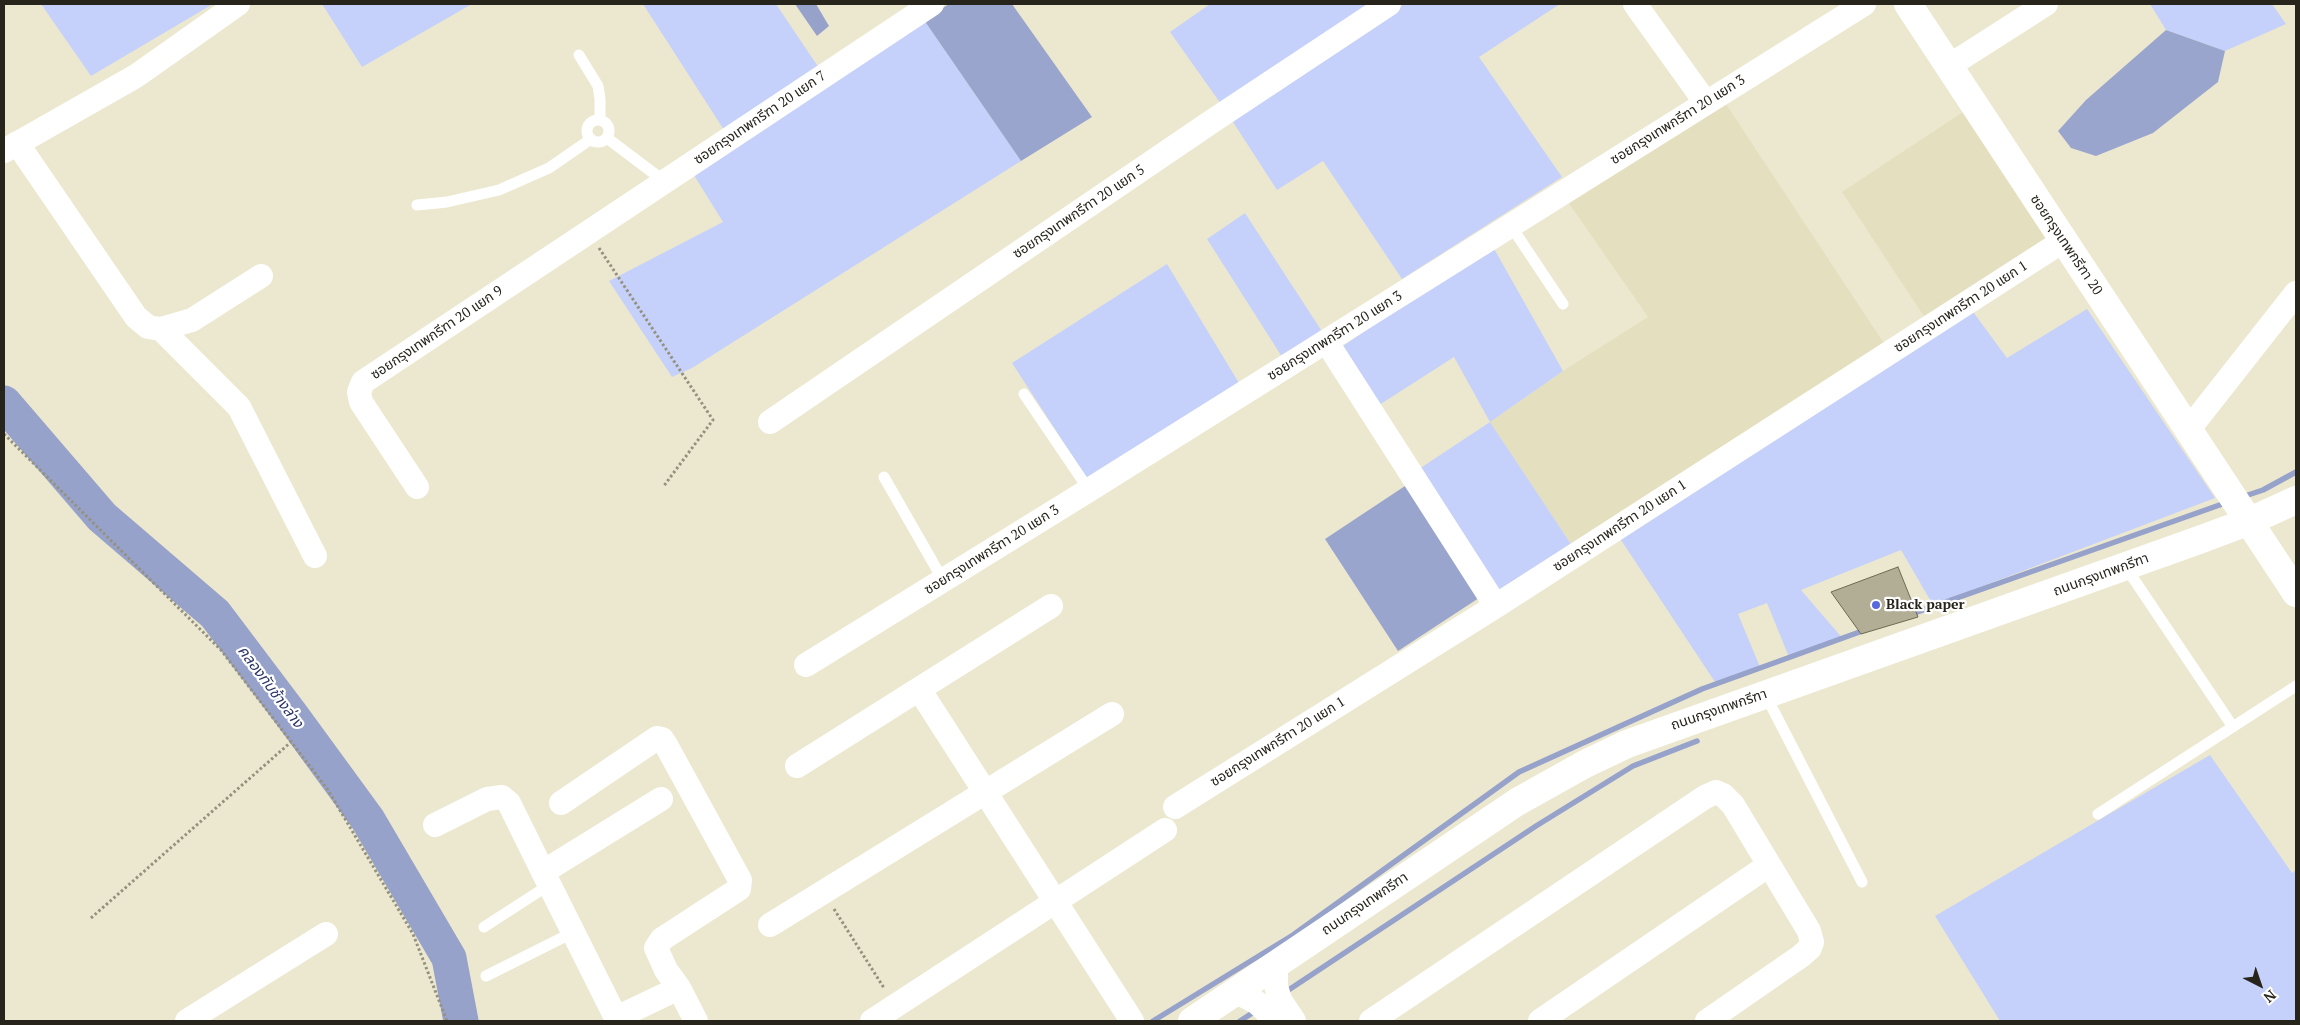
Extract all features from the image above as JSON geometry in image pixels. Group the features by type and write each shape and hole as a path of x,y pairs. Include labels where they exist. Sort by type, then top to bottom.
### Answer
{"main road":[{"name":"ซอยกรุงเทพกรีฑา 20","path":"1908,4 2296,593"},
{"name":"ถนนกรุงเทพกรีฑา","path":"1192,1021 1517,802 1553,781 1627,744 2125,566 2239,504 2296,500"}],"street":[{"path":"238,4 136,76 10,147 136,316 148,327 161,329 192,320 261,276"},
{"name":"ซอยกรุงเทพกรีฑา 20 แยก 7","path":"588,232 932,4"},
{"name":"ซอยกรุงเทพกรีฑา 20 แยก 5","path":"770,422 1211,122 1389,4"},
{"path":"1634,4 1706,103"},
{"name":"ซอยกรุงเทพกรีฑา 20 แยก 3","path":"806,665 1864,4"},
{"path":"1949,66 2046,4"},
{"name":"ซอยกรุงเทพกรีฑา 20 แยก 9","path":"417,487 361,402 359,392 363,382 588,232"},
{"name":"ซอยกรุงเทพกรีฑา 20 แยก 1","path":"1175,807 1496,606 2064,242"},
{"path":"2189,429 2296,293"},
{"path":"161,329 239,407 315,556"},
{"path":"1326,341 1496,606"},
{"path":"797,766 1051,606"},
{"path":"919,689 1128,1015"},
{"path":"770,926 1112,714"},
{"path":"561,803 657,738 662,739 666,745 740,880 739,889 662,940 656,948 666,970 679,988 696,1021"},
{"path":"1371,1021 1705,796 1716,792 1723,795 1733,805 1809,932 1812,942 1810,948 1801,956 1707,1021"},
{"path":"434,825 487,799 502,797 509,804 614,1020 679,988"},
{"path":"546,879 661,799"},
{"path":"872,1021 1164,830"},
{"path":"1540,1021 1769,865"},
{"path":"187,1021 326,934"},
{"path":"1276,964 1276,986 1280,1000 1294,1021"},
{"path":"1236,992 1256,1002 1273,1021"}],"lane":[{"path":"579,55 598,86 600,119 609,127 607,138 602,142 596,142 591,140 587,134 589,123 600,119"},
{"path":"607,138 664,181"},
{"path":"417,204 447,202 499,190 550,168 591,140"},
{"path":"1511,226 1563,304"},
{"path":"1024,394 1088,490"},
{"path":"884,477 943,580"},
{"path":"2125,566 2233,726"},
{"path":"2098,814 2296,686"},
{"path":"1766,694 1862,882"},
{"path":"484,927 546,879"},
{"path":"486,976 572,933"}],"path":[{"path":"588,232 713,420 663,487"},
{"path":"4,434 221,650 328,790 413,934 447,1021"},
{"path":"91,918 291,742"},
{"path":"823,893 896,1006"}],"shaded area":[{"path":"41,4 213,4 91,76"},
{"path":"322,4 472,4 362,67"},
{"path":"643,4 776,4 819,68 724,130"},
{"path":"795,4 816,4 829,26 817,36"},
{"path":"949,4 1012,4 1092,117 1021,161 924,20"},
{"path":"1210,4 1373,4 1221,104 1170,32"},
{"path":"1404,4 1560,4 1479,57 1562,177 1402,279 1323,161 1277,190 1231,119"},
{"path":"2150,4 2272,4 2286,24 2225,51 2166,30"},
{"path":"924,20 1021,161 692,368 672,377 609,281 723,222 692,172"},
{"path":"2166,30 2225,51 2218,82 2153,133 2096,156 2071,148 2058,131 2086,100"},
{"path":"1724,101 1885,345 1571,544 1490,422 1563,371 1648,317 1566,199"},
{"path":"1963,112 2046,238 1925,318 1842,192"},
{"path":"1245,213 1325,336 1284,360 1207,239"},
{"path":"1492,245 1563,371 1490,422 1454,357 1376,407 1340,348"},
{"path":"1167,264 1242,388 1090,483 1012,363"},
{"path":"1971,309 2007,358 2087,309 2215,498 1933,605 1901,550 1801,590 1844,640 1789,657 1767,603 1738,614 1760,667 1715,682 1619,537"},
{"path":"1490,422 1571,544 1495,592 1419,469"},
{"path":"1408,484 1482,596 1398,651 1325,539"},
{"path":"2210,755 2292,873 2296,870 2296,1021 2000,1021 1935,916"}],"building":[{"name":"Black paper","path":"1898,567 1918,617 1861,634 1831,592"}],"waterway":[{"name":"คลองทับช้างล่าง","path":"4,403 102,517 215,614 292,716 368,820 449,958 461,1021"},
{"path":"2242,497 2263,490 2296,472"},
{"path":"1909,615 2228,502"},
{"path":"1153,1021 1293,935 1519,772 1702,689 1865,630"},
{"path":"1284,993 1536,826 1633,766 1697,741"},
{"path":"1240,1021 1257,1010"}],"place":[{"name":"Black paper","path":"1876,605"}]}
